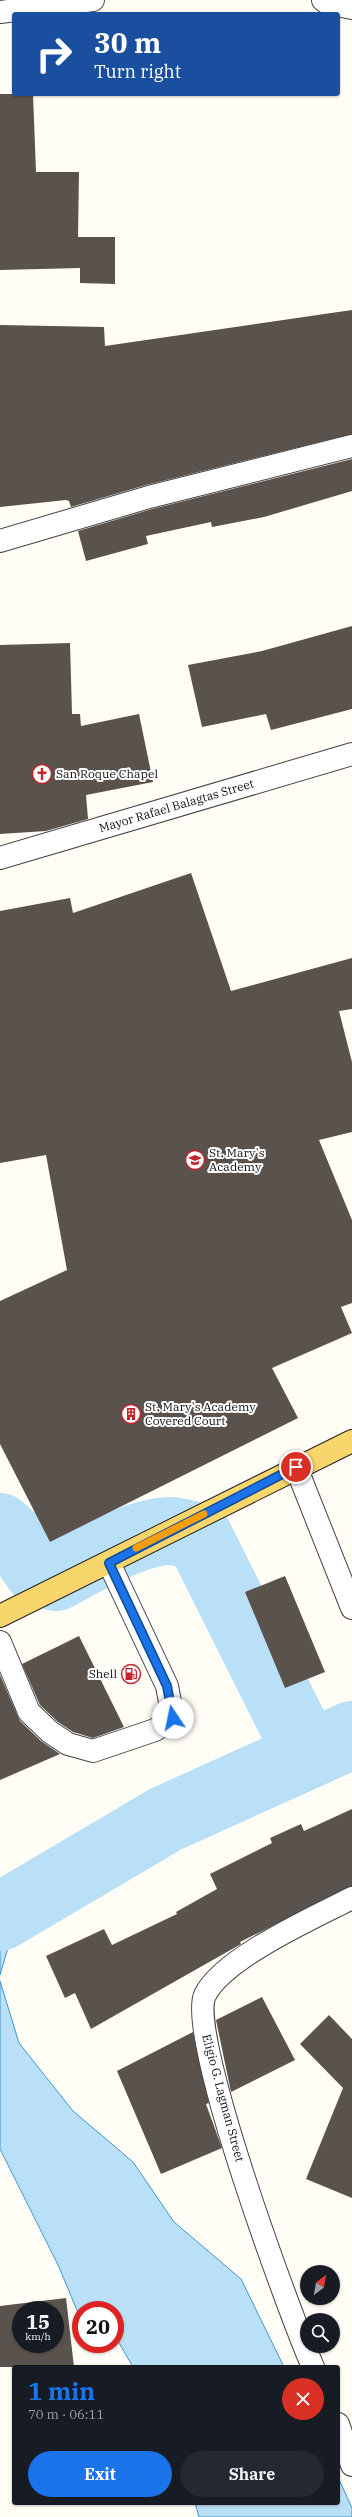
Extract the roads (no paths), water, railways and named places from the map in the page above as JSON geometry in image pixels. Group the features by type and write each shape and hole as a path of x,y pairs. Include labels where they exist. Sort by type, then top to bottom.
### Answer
{"main road":[{"path":"0,1616 118,1558 296,1467 352,1441"}],"street":[{"path":"0,12 93,0"},
{"path":"322,0 327,3 352,8"},
{"path":"0,542 149,497 352,446"},
{"name":"Mayor Rafael Balagtas Street","path":"0,858 352,754"},
{"path":"296,1467 352,1608"},
{"path":"0,1642 29,1712 50,1732 68,1744 93,1751 155,1730 173,1718 167,1686 118,1558"},
{"name":"Eligio G. Lagman Street","path":"312,2365 294,2324 255,2214 216,2082 204,2037 204,1997 212,1984 263,1944 352,1898"},
{"path":"340,2430 352,2465"}],"water":[{"path":"26,1886 0,1975 0,1898"},
{"path":"0,1981 19,2043 73,2111 133,2162 174,2222 241,2279 283,2365 132,2365 124,2352 124,2301 73,2301 59,2267 0,2149"},
{"path":"340,2481 352,2508 352,2517 199,2517 196,2505 340,2505"}],"waterway":[{"path":"0,1527 19,1544 38,1571 56,1577 111,1548 141,1536 169,1531 199,1537 308,1755"},
{"path":"0,1917 166,1819 352,1735"}],"place":[{"name":"San Roque Chapel","path":"42,774"},
{"name":"St. Mary's Academy","path":"195,1160"},
{"name":"St. Mary's Academy Covered Court","path":"131,1414"},
{"name":"Shell","path":"131,1674"}]}
